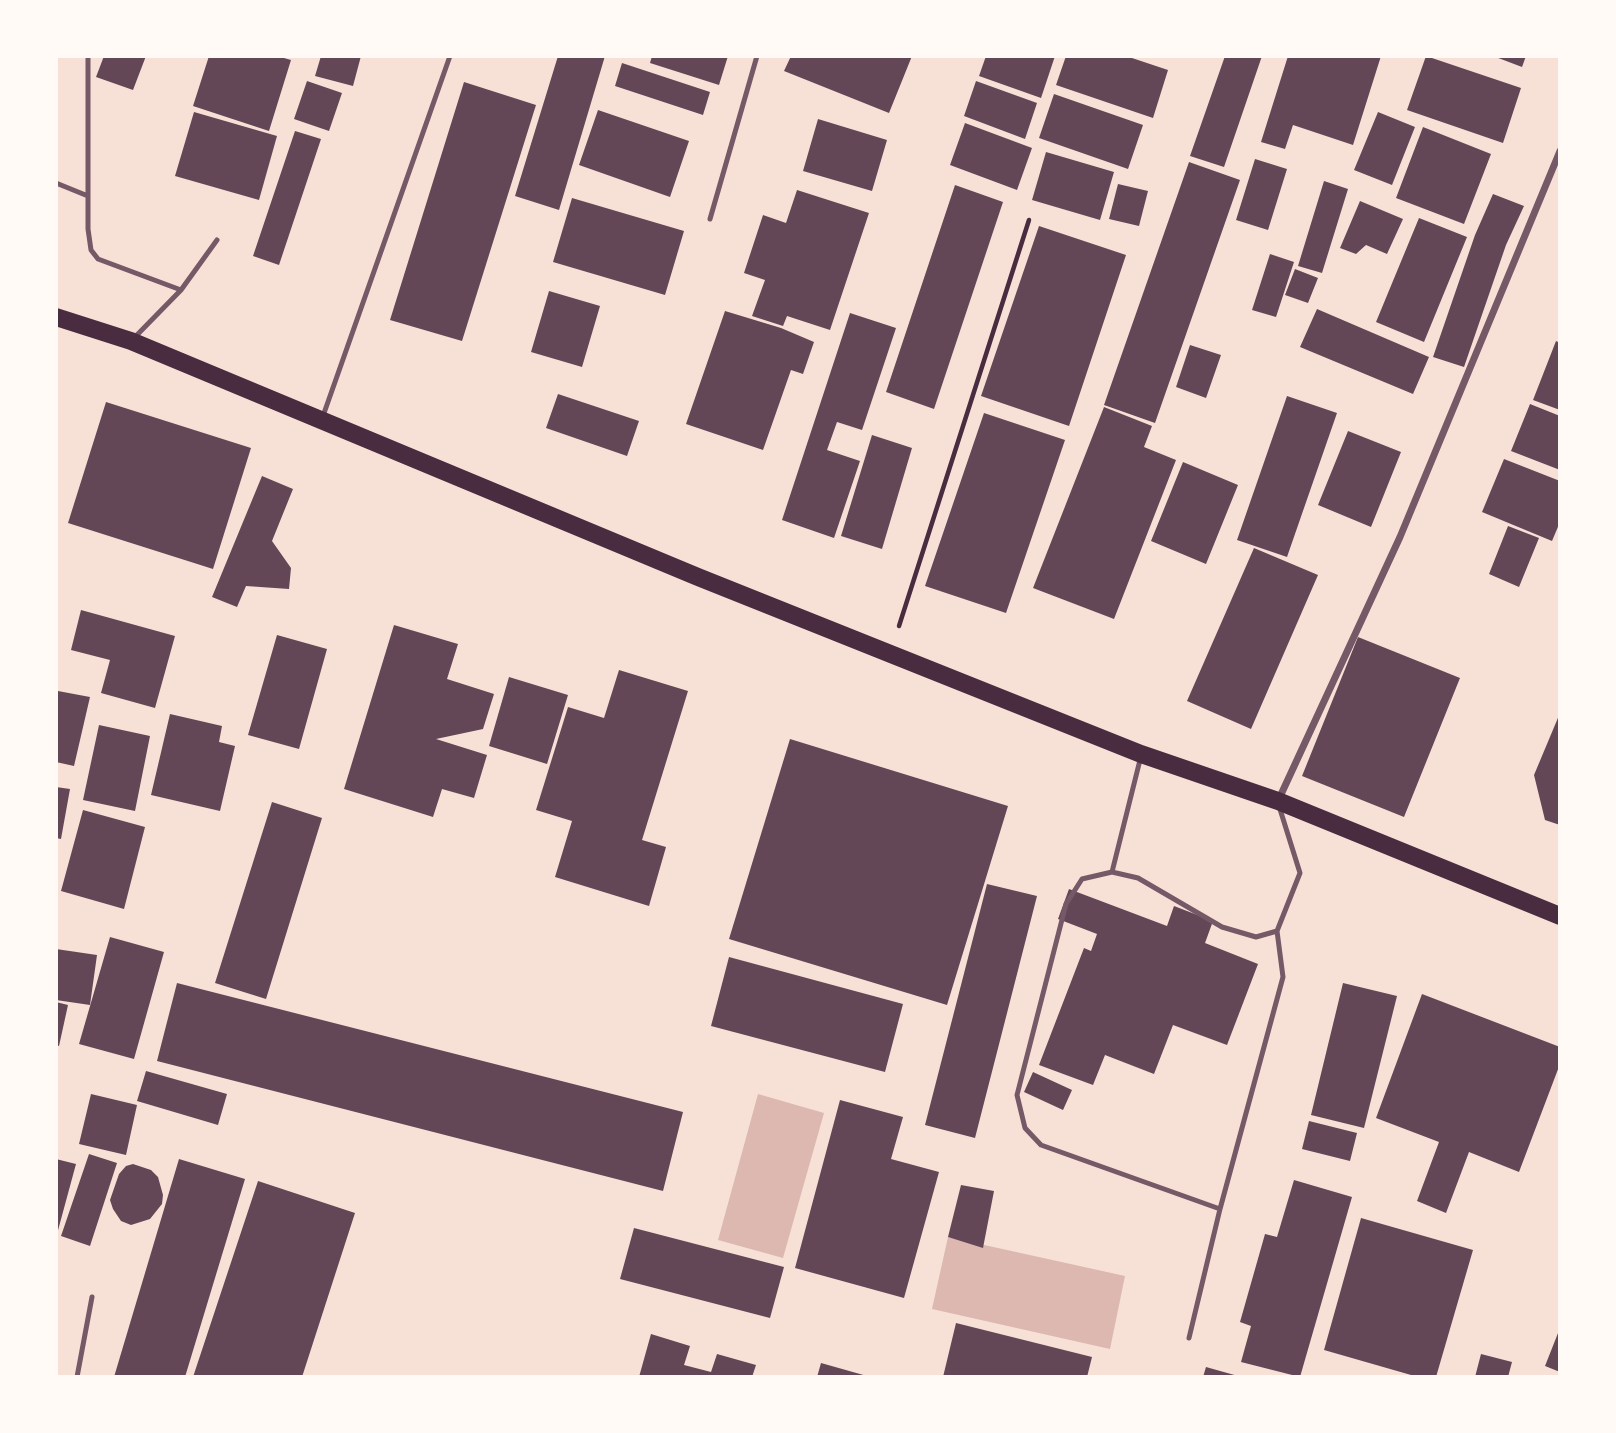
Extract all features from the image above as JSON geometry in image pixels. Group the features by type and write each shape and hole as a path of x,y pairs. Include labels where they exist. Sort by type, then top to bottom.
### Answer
{"main road":[{"path":"56,317 131,341 698,577 1141,754 1278,801 1560,916"}],"street":[{"path":"1278,801 1400,537 1560,151"}],"lane":[{"path":"88,56 88,229 91,250 98,259 181,290"},
{"path":"321,420 450,56"},
{"path":"710,219 757,56"},
{"path":"56,183 88,196"},
{"path":"131,341 181,290 217,240"},
{"path":"1112,872 1141,754"},
{"path":"1189,1338 1220,1209 1283,977 1276,931 1300,873 1278,801"},
{"path":"1220,1209 1041,1145 1025,1128 1017,1095 1066,904 1082,879 1112,872 1138,878 1222,926 1256,937 1276,931"},
{"path":"77,1377 93,1297"}],"path":[{"path":"890,653 1029,220"}],"shaded area":[{"path":"758,1094 824,1113 783,1258 718,1240"},
{"path":"948,1237 1125,1276 1110,1349 932,1309"}],"building":[{"path":"104,56 146,56 133,90 96,77"},
{"path":"209,56 277,56 291,60 269,131 193,106"},
{"path":"321,56 361,56 353,86 315,76"},
{"path":"558,56 605,56 559,210 515,196"},
{"path":"652,56 728,56 719,85 650,63"},
{"path":"791,56 912,56 889,113 784,71"},
{"path":"986,56 1055,56 1041,98 979,76"},
{"path":"1066,56 1126,56 1168,70 1153,118 1056,85"},
{"path":"1225,56 1262,56 1224,167 1190,156"},
{"path":"1288,56 1381,56 1353,145 1293,125 1285,149 1261,142"},
{"path":"1426,56 1521,88 1503,143 1407,110"},
{"path":"1493,56 1526,56 1522,67"},
{"path":"622,63 710,92 703,115 615,86"},
{"path":"307,81 342,93 329,131 294,119"},
{"path":"976,81 1037,103 1025,139 964,116"},
{"path":"464,82 536,105 462,341 390,320"},
{"path":"1054,94 1143,125 1128,169 1039,138"},
{"path":"598,110 689,141 670,197 579,165"},
{"path":"194,112 277,136 259,200 175,176"},
{"path":"1378,112 1415,127 1392,185 1354,170"},
{"path":"818,119 887,140 872,191 803,171"},
{"path":"965,123 1032,148 1017,190 950,165"},
{"path":"1423,127 1491,154 1464,224 1396,198"},
{"path":"295,131 321,139 279,265 253,256"},
{"path":"1046,152 1114,172 1100,220 1032,200"},
{"path":"1255,159 1287,169 1268,230 1236,220"},
{"path":"1189,162 1240,180 1155,423 1104,405"},
{"path":"1324,181 1348,189 1322,273 1298,266"},
{"path":"1118,184 1148,191 1139,226 1109,219"},
{"path":"955,185 1003,202 934,409 886,392"},
{"path":"797,190 869,213 830,330 787,316 783,326 752,316 765,280 744,273 763,215 786,223"},
{"path":"1493,194 1524,206 1506,245 1464,367 1433,357 1475,235"},
{"path":"572,198 684,231 665,295 553,262"},
{"path":"1360,201 1403,219 1387,254 1366,245 1356,254 1340,248"},
{"path":"1419,218 1467,237 1424,342 1376,322"},
{"path":"1039,226 1126,255 1069,426 981,396"},
{"path":"1270,254 1294,262 1276,317 1252,310"},
{"path":"1295,269 1318,278 1308,303 1285,295"},
{"path":"549,291 600,306 582,367 531,352"},
{"path":"1317,309 1429,357 1413,394 1300,347"},
{"path":"725,311 781,328 814,342 803,374 791,370 763,450 686,424"},
{"path":"850,313 896,328 862,430 837,422 827,450 860,461 834,538 782,520"},
{"path":"1556,341 1560,343 1560,410 1533,400"},
{"path":"1190,345 1221,355 1206,398 1176,387"},
{"path":"558,394 639,421 627,456 546,428"},
{"path":"1287,396 1337,413 1287,557 1237,540"},
{"path":"106,402 251,448 213,569 68,523"},
{"path":"1530,404 1560,416 1560,470 1511,451"},
{"path":"1104,407 1152,426 1144,447 1176,460 1114,619 1033,588"},
{"path":"984,413 1065,440 1006,613 925,586"},
{"path":"1348,431 1401,452 1371,527 1318,505"},
{"path":"872,435 912,448 882,549 841,536"},
{"path":"1504,459 1560,481 1560,522 1552,541 1482,512"},
{"path":"1183,462 1238,485 1206,564 1151,541"},
{"path":"262,476 293,489 272,541 291,568 289,589 246,586 237,607 212,597"},
{"path":"1508,526 1539,538 1519,587 1489,574"},
{"path":"1254,548 1318,575 1251,729 1187,701"},
{"path":"81,610 175,636 155,708 101,693 110,660 71,650"},
{"path":"394,625 458,644 447,679 494,694 483,729 436,739 487,755 474,798 442,789 433,817 344,789"},
{"path":"277,635 327,649 299,749 248,735"},
{"path":"1358,637 1460,678 1404,817 1302,776"},
{"path":"619,670 688,691 642,840 666,847 649,906 555,877 572,821 536,810 568,707 604,718"},
{"path":"509,677 568,695 547,764 489,746"},
{"path":"58,691 90,697 74,766 56,762"},
{"path":"1560,713 1560,825 1545,820 1534,775"},
{"path":"170,714 222,726 219,742 235,746 220,811 151,795"},
{"path":"99,725 150,736 135,811 83,800"},
{"path":"790,739 1008,806 947,1005 729,939"},
{"path":"56,787 70,789 61,839 56,838"},
{"path":"272,802 322,818 266,999 215,983"},
{"path":"83,810 145,827 124,909 61,891"},
{"path":"987,884 1037,896 975,1138 925,1125"},
{"path":"1069,889 1167,926 1174,906 1213,921 1205,943 1258,964 1227,1045 1173,1025 1154,1074 1105,1055 1093,1085 1039,1065 1084,948 1091,951 1097,934 1058,919"},
{"path":"110,937 164,952 134,1059 79,1044"},
{"path":"56,949 97,955 90,1005 56,1000"},
{"path":"729,957 903,1004 885,1072 711,1026"},
{"path":"177,983 683,1112 663,1191 157,1061"},
{"path":"1343,983 1397,996 1364,1128 1311,1115"},
{"path":"1422,994 1560,1047 1560,1064 1519,1172 1469,1152 1446,1213 1417,1201 1439,1142 1376,1118"},
{"path":"56,1002 68,1005 59,1046 56,1045"},
{"path":"146,1071 227,1094 218,1125 137,1101"},
{"path":"1033,1072 1072,1090 1063,1110 1024,1092"},
{"path":"91,1094 137,1105 126,1155 79,1144"},
{"path":"840,1100 903,1117 891,1159 939,1172 904,1298 795,1268"},
{"path":"1309,1121 1357,1133 1350,1161 1302,1149"},
{"path":"89,1154 117,1163 90,1246 61,1236"},
{"path":"56,1159 76,1164 57,1234 56,1234"},
{"path":"179,1159 245,1179 185,1377 114,1377"},
{"path":"133,1164 151,1170 158,1177 163,1195 162,1204 150,1219 131,1225 121,1221 110,1200 119,1174 126,1166"},
{"path":"1294,1180 1352,1197 1300,1377 1241,1362 1251,1326 1240,1322 1265,1234 1277,1237"},
{"path":"258,1181 355,1213 302,1377 193,1377"},
{"path":"961,1185 994,1191 983,1248 948,1237"},
{"path":"1361,1218 1473,1250 1436,1377 1418,1377 1324,1350"},
{"path":"634,1228 784,1267 770,1318 620,1279"},
{"path":"956,1323 1092,1357 1087,1377 943,1377"},
{"path":"1560,1328 1560,1372 1545,1366"},
{"path":"651,1334 690,1346 684,1365 711,1372 717,1354 756,1365 752,1377 639,1377"},
{"path":"1481,1354 1512,1362 1508,1377 1475,1377"},
{"path":"821,1363 867,1376 817,1377"},
{"path":"1206,1367 1238,1376 1238,1377 1203,1377"}]}
